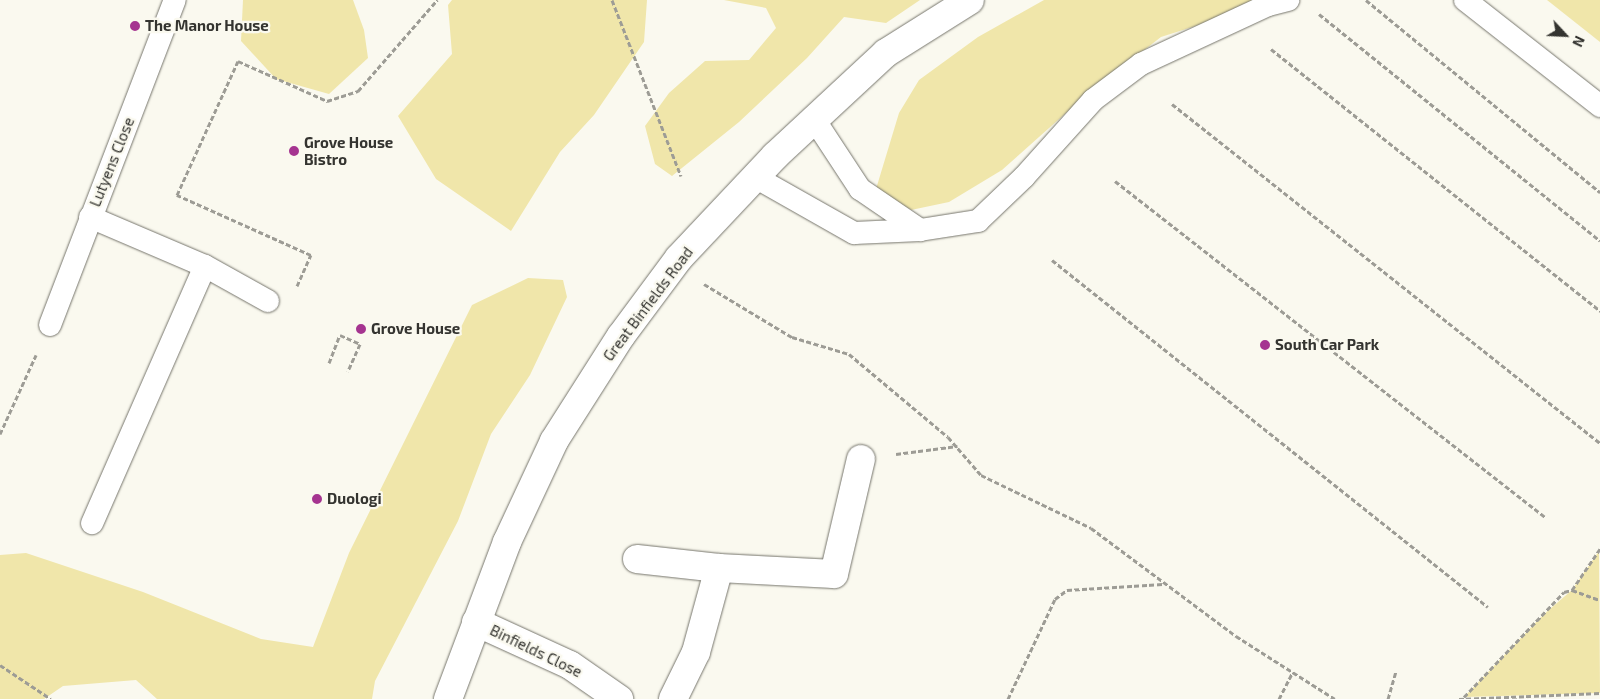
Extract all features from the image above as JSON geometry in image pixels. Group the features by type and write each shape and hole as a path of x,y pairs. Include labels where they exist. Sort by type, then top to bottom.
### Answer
{"street":[{"name":"Great Binfields Road","path":"448,699 507,542 554,441 622,336 679,258 755,177 814,119 886,53 970,0"},
{"path":"637,559 719,568 834,574 861,459"},
{"path":"673,699 696,652 719,568"},
{"name":"Binfields Close","path":"476,622 570,664 619,699"}],"lane":[{"name":"Lutyens Close","path":"50,325 175,0"},
{"path":"755,177 854,233 920,230 978,221 1024,178 1094,100 1141,64 1268,5 1288,0"},
{"path":"1465,0 1600,106"},
{"path":"814,119 860,189 920,230"},
{"path":"90,217 205,266 268,301"},
{"path":"92,523 205,266"}],"path":[{"path":"268,301 288,309 311,255 177,195 238,62 328,101 358,91 437,0"},
{"path":"612,0 681,176"},
{"path":"1366,0 1600,192"},
{"path":"1318,13 1600,242"},
{"path":"1271,49 1600,311"},
{"path":"1172,104 1600,443"},
{"path":"1114,181 1545,517"},
{"path":"1052,260 1488,607"},
{"path":"702,283 792,337 849,354 957,446 981,475 1091,528 1138,561 1163,584 1335,699"},
{"path":"0,434 50,325"},
{"path":"328,363 340,335 360,344 348,371"},
{"path":"861,459 957,446"},
{"path":"1572,590 1600,549"},
{"path":"1008,699 1055,599 1067,590 1163,584"},
{"path":"1464,697 1564,592 1572,590 1600,600"},
{"path":"0,665 51,699"},
{"path":"1388,699 1396,671"},
{"path":"1280,699 1293,672"},
{"path":"1459,699 1464,697 1600,694"}],"shaded area":[{"path":"243,0 353,0 364,30 368,58 329,94 276,79 241,41"},
{"path":"452,0 647,0 644,42 594,115 560,152 511,231 436,179 398,116 452,54 448,5"},
{"path":"724,0 920,0 886,23 844,17 807,58 739,122 672,176 655,164 645,126 669,93 705,61 749,60 776,28 766,8"},
{"path":"1044,0 1277,0 1161,37 1085,96 1002,170 949,202 911,210 876,189 899,113 919,80 978,37"},
{"path":"1547,0 1600,0 1600,42"},
{"path":"528,278 563,280 567,297 530,375 491,434 458,521 375,681 372,699 157,699 136,680 63,686 44,699 0,699 0,555 26,553 143,592 261,639 313,647 349,553 472,305"},
{"path":"1599,551 1600,693 1464,697 1543,615 1572,590"}],"place":[{"name":"The Manor House","path":"135,26"},
{"name":"Grove House Bistro","path":"294,151"},
{"name":"Grove House","path":"361,329"},
{"name":"South Car Park","path":"1265,345"},
{"name":"Duologi","path":"317,499"}]}
